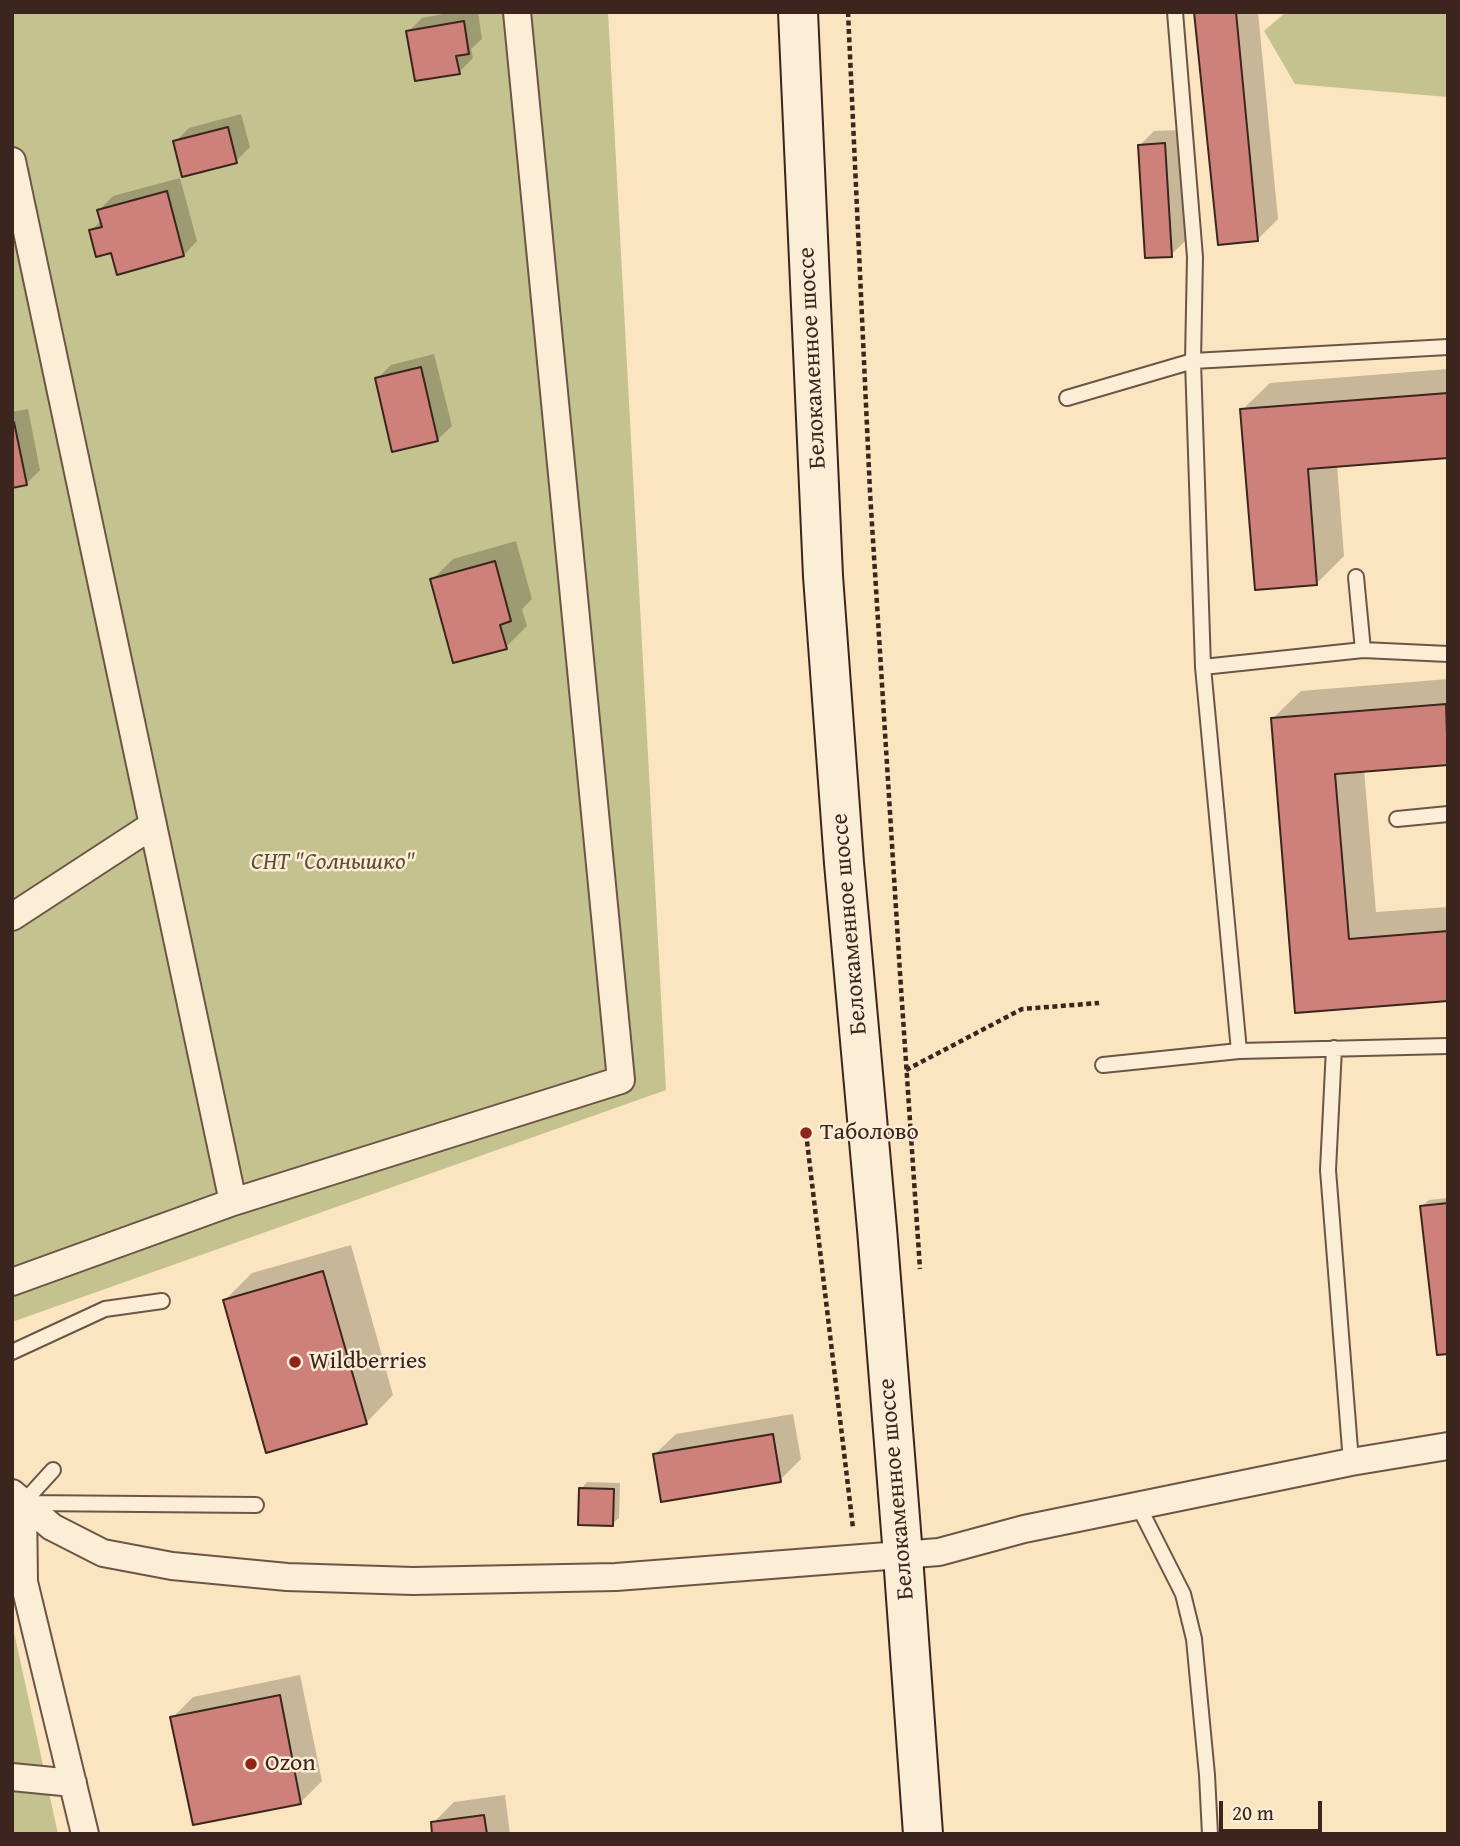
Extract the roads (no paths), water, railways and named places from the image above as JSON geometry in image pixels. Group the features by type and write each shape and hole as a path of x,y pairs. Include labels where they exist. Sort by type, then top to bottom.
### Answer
{"main road":[{"name":"Белокаменное шоссе","path":"798,12 824,590 903,1556 923,1834"}],"street":[{"path":"12,1282 233,1202 621,1080 517,12"},
{"path":"12,161 233,1202"},
{"path":"12,917 153,825"},
{"path":"18,1498 52,1527 103,1553 172,1566 287,1577 413,1581 616,1577 939,1552 1024,1529 1138,1505 1351,1462 1448,1446"},
{"path":"18,1498 24,1582 85,1834"},
{"path":"12,1777 73,1783"}],"lane":[{"path":"1175,12 1195,257 1193,361 1203,667 1239,1051"},
{"path":"1067,398 1193,361 1448,347"},
{"path":"1356,577 1363,650"},
{"path":"1203,667 1363,650 1448,654"},
{"path":"1397,819 1448,814"},
{"path":"1103,1065 1239,1051 1448,1046"},
{"path":"1334,1048 1328,1170 1351,1462"},
{"path":"12,1352 105,1309 162,1301"},
{"path":"18,1498 53,1469"},
{"path":"18,1498 256,1505"},
{"path":"1138,1505 1183,1594 1194,1639 1210,1834"}],"place":[{"name":"Таболово","path":"806,1133"},
{"name":"Wildberries","path":"295,1362"},
{"name":"Ozon","path":"251,1764"}],"park label":[{"name":"СНТ \"Солнышко\"","path":"333,863"}]}
